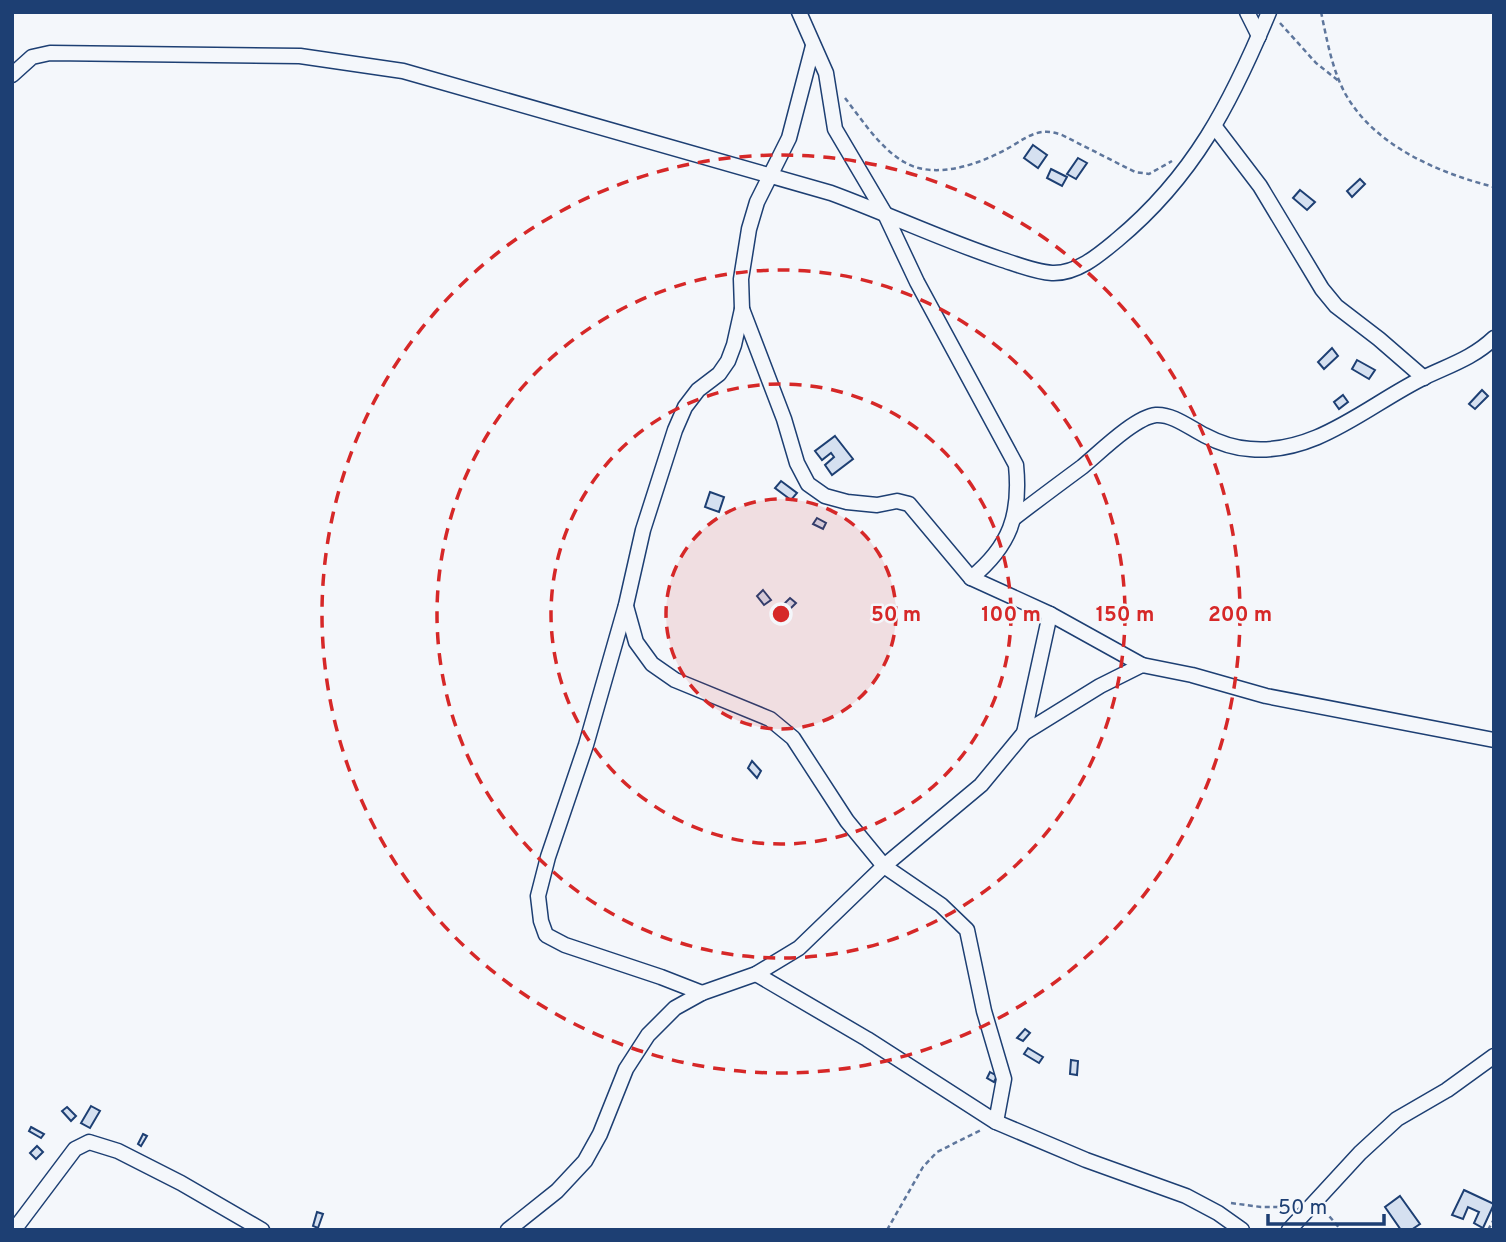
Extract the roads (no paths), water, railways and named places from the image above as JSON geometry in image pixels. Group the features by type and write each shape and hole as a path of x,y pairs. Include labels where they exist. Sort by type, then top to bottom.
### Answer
{"street":[{"path":"799,12 826,73 835,129 884,212 917,282 1017,465 1019,495 1014,518 1001,547 988,564 971,578"},
{"path":"1247,12 1259,36"},
{"path":"12,75 32,57 50,53 300,56 403,71 831,193 884,212 963,247 1052,273 1079,267 1105,250 1147,215 1184,172 1215,127 1269,12"},
{"path":"702,993 565,946 546,935 538,896 586,745 626,605 647,519 675,430 692,398 719,374 734,345 742,309 744,253 757,202 789,138 813,46"},
{"path":"1215,127 1260,186 1322,289 1336,306 1424,378"},
{"path":"742,309 784,419 797,463 808,484 825,496 877,505 897,500 909,504 971,578 1050,614 1142,665 1192,675 1266,696 1494,740"},
{"path":"1014,518 1112,440 1155,415 1170,418 1228,446 1253,449 1282,447 1328,432 1424,378 1471,357 1494,338"},
{"path":"626,605 636,642 652,664 675,680 770,719 793,738 847,821 884,866 941,905 967,930 984,1011 1004,1079 996,1122"},
{"path":"1024,733 1050,614"},
{"path":"508,1230 557,1191 585,1161 600,1134 626,1069 648,1035 675,1008 702,993 756,974 799,948 884,866 981,785 1024,733 1100,686 1142,665"},
{"path":"756,974 867,1039 996,1122 1086,1160 1186,1196 1242,1230"},
{"path":"1289,1230 1360,1153 1397,1119 1447,1090 1494,1056"},
{"path":"14,1230 75,1149 89,1142 117,1151 149,1167 262,1230"}]}
